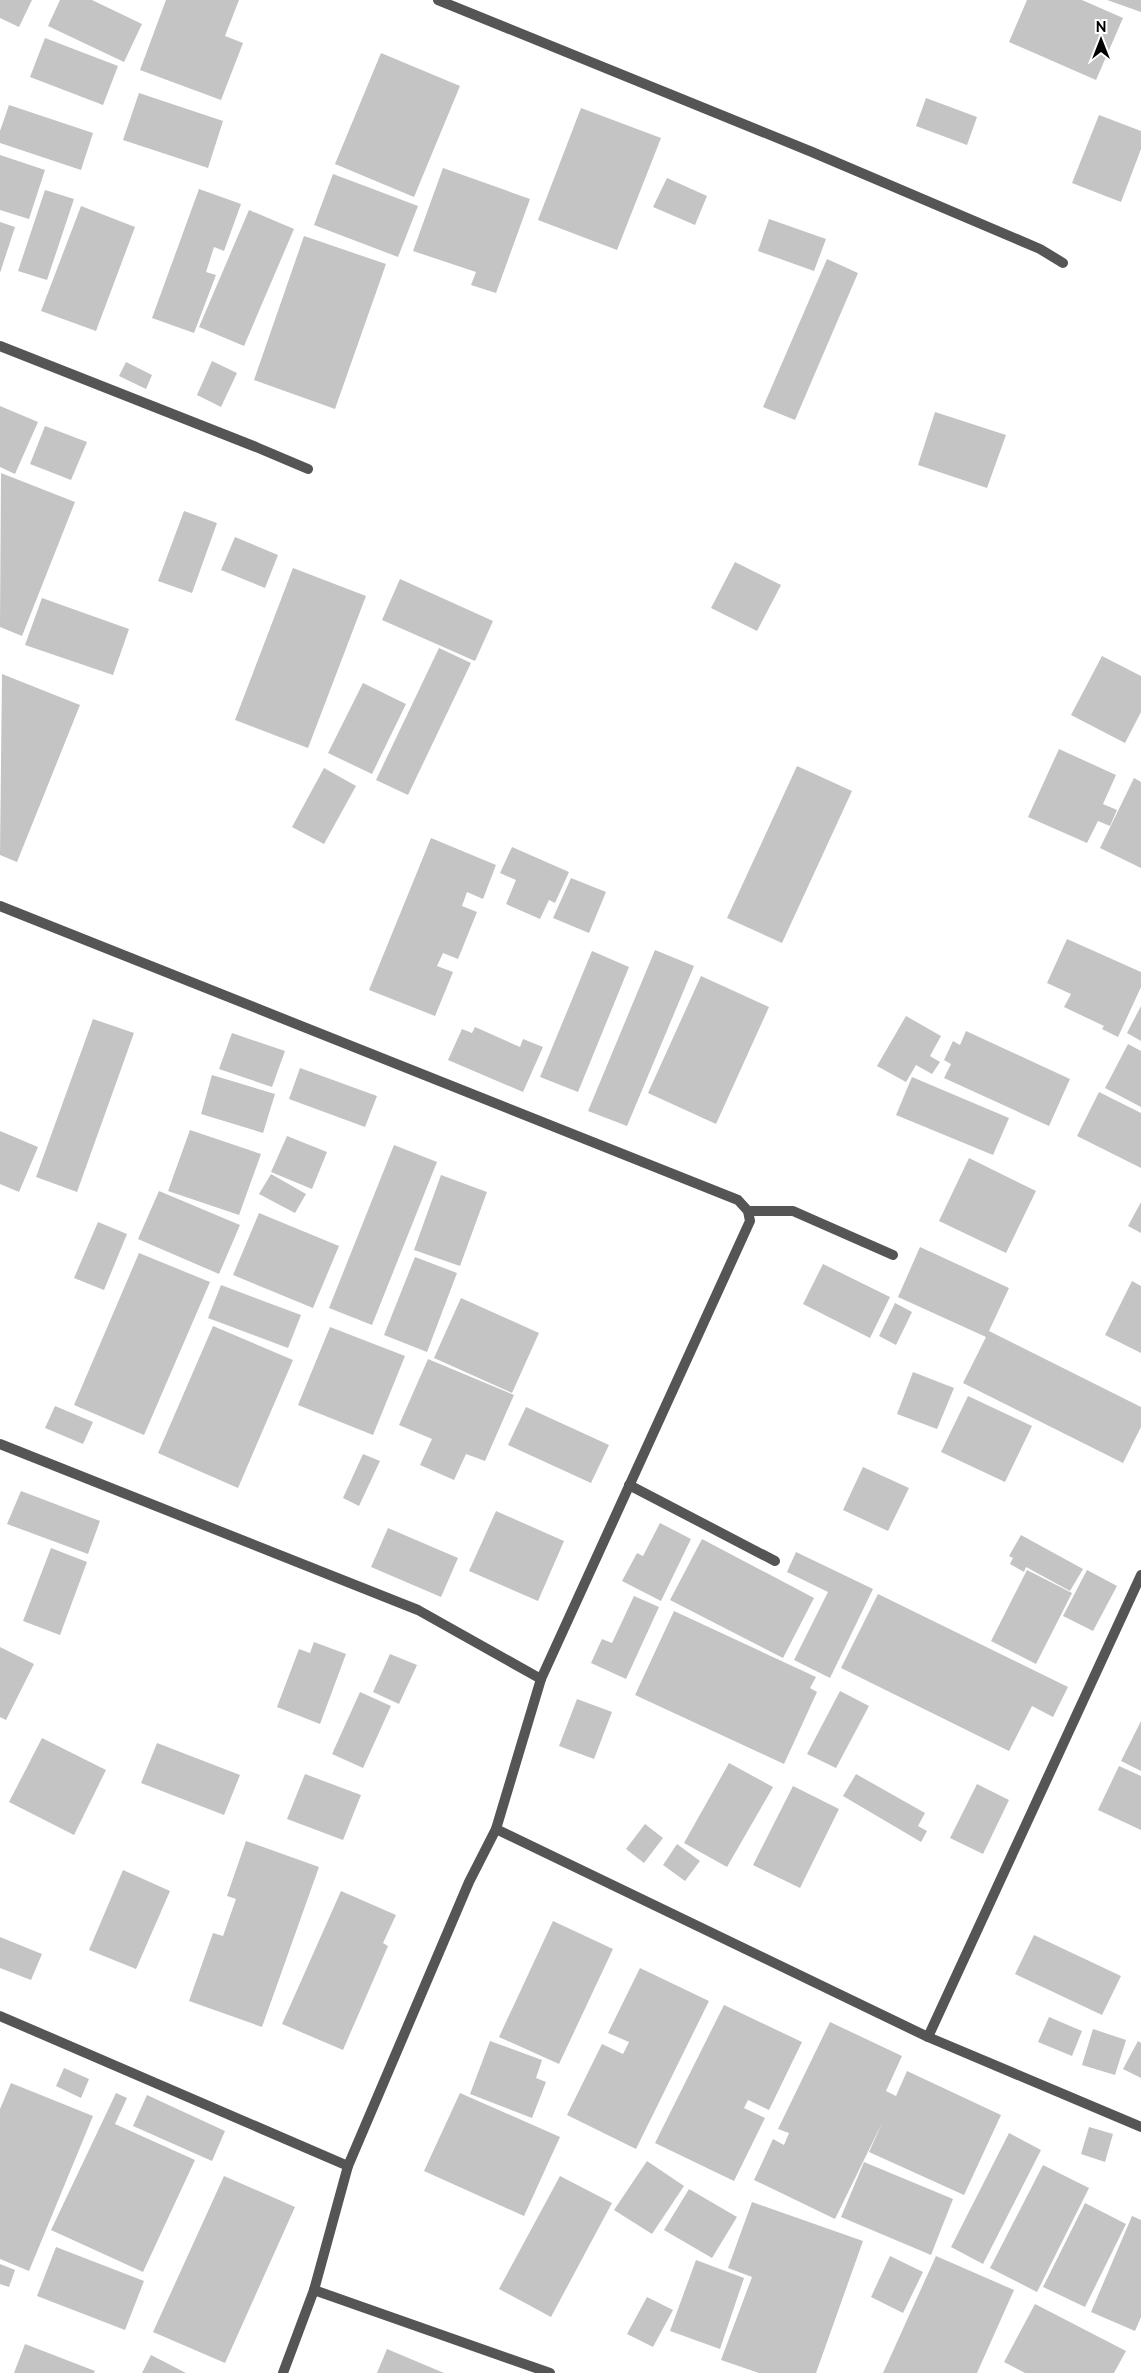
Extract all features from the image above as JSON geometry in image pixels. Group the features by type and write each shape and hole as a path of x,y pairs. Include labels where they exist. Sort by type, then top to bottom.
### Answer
{"street":[{"path":"438,0 812,152 1040,249 1063,263"},
{"path":"0,346 256,446 308,469"},
{"path":"0,906 738,1200 748,1212 750,1221 541,1679 496,1829 469,1882 348,2166 314,2290 284,2373"},
{"path":"748,1212 794,1212 893,1255"},
{"path":"0,1444 418,1610 541,1679"},
{"path":"629,1485 775,1561"},
{"path":"928,2037 1141,1575"},
{"path":"496,1829 928,2037 1141,2127"},
{"path":"0,2016 348,2166"},
{"path":"314,2290 550,2373"}],"building":[{"path":"0,0 32,0 19,27 0,18"},
{"path":"60,0 92,0 142,24 124,62 48,26"},
{"path":"166,0 239,0 225,36 243,43 221,100 140,70"},
{"path":"1027,0 1082,0 1123,18 1096,80 1009,42"},
{"path":"1107,0 1141,0 1141,12"},
{"path":"45,38 118,66 103,105 30,77"},
{"path":"381,53 460,86 414,197 335,164"},
{"path":"139,93 223,121 208,168 123,140"},
{"path":"926,98 977,117 967,145 916,126"},
{"path":"9,105 93,133 81,170 0,143 0,131"},
{"path":"581,108 661,138 617,250 538,220"},
{"path":"1099,115 1141,131 1141,149 1121,202 1072,183"},
{"path":"0,155 45,170 29,219 0,210"},
{"path":"443,168 530,199 496,293 471,285 476,272 413,251"},
{"path":"333,174 418,206 398,257 314,225"},
{"path":"667,178 707,196 695,225 653,207"},
{"path":"199,189 241,204 224,251 214,247 206,272 216,275 194,333 152,318"},
{"path":"45,190 74,199 47,280 18,271"},
{"path":"81,206 135,227 96,331 41,311"},
{"path":"249,210 294,229 244,346 199,327"},
{"path":"769,219 826,239 814,271 758,251"},
{"path":"0,222 15,227 0,273"},
{"path":"304,236 386,264 335,409 254,380"},
{"path":"827,259 858,273 795,420 763,407"},
{"path":"212,361 237,373 221,407 197,395"},
{"path":"126,362 152,375 146,389 119,376"},
{"path":"0,406 38,422 15,474 0,467"},
{"path":"935,412 1006,435 987,488 918,465"},
{"path":"45,426 87,442 71,480 30,464"},
{"path":"1,473 75,502 22,636 0,627"},
{"path":"184,511 217,523 192,593 158,581"},
{"path":"235,537 278,555 265,588 221,570"},
{"path":"735,562 781,585 757,631 711,608"},
{"path":"293,568 366,596 308,748 235,720"},
{"path":"400,579 493,621 475,661 382,620"},
{"path":"42,598 129,629 113,675 25,645"},
{"path":"439,648 471,663 408,795 376,780"},
{"path":"1102,656 1141,676 1141,712 1125,743 1071,715"},
{"path":"2,674 80,705 17,862 0,855"},
{"path":"363,683 406,704 372,774 328,753"},
{"path":"1059,749 1116,775 1103,804 1117,810 1110,826 1098,821 1087,843 1028,817"},
{"path":"797,766 852,791 782,943 727,918"},
{"path":"324,768 356,786 324,844 292,827"},
{"path":"1134,778 1141,782 1141,868 1100,848"},
{"path":"431,838 496,865 483,899 467,892 462,906 477,912 458,959 443,953 437,966 453,972 435,1016 369,990"},
{"path":"512,847 569,872 555,903 549,900 540,919 506,904 516,880 500,873"},
{"path":"571,878 606,892 589,933 553,918"},
{"path":"1067,939 1141,972 1141,987 1118,1037 1102,1029 1104,1026 1064,1007 1071,994 1047,983"},
{"path":"655,950 694,966 627,1126 588,1111"},
{"path":"592,951 629,967 578,1092 540,1077"},
{"path":"701,976 769,1007 716,1124 648,1093"},
{"path":"1141,1006 1141,1041 1127,1033"},
{"path":"906,1016 941,1036 930,1056 940,1062 932,1074 916,1065 906,1082 877,1066"},
{"path":"93,1019 134,1033 77,1192 36,1177"},
{"path":"475,1027 520,1047 523,1039 543,1047 523,1092 448,1060 462,1029 472,1033"},
{"path":"966,1031 1070,1079 1049,1126 944,1078 951,1064 944,1060 953,1041 960,1045"},
{"path":"232,1033 285,1051 272,1087 219,1069"},
{"path":"1128,1044 1141,1051 1141,1107 1105,1088"},
{"path":"300,1068 377,1096 365,1127 289,1099"},
{"path":"212,1075 275,1094 263,1133 201,1114"},
{"path":"912,1077 1009,1118 993,1155 896,1115"},
{"path":"1099,1092 1141,1113 1141,1168 1077,1136"},
{"path":"190,1130 261,1154 239,1215 168,1191"},
{"path":"0,1131 38,1147 19,1192 0,1184"},
{"path":"287,1136 327,1152 312,1189 271,1172"},
{"path":"394,1145 437,1162 372,1325 329,1308"},
{"path":"969,1158 1036,1191 1006,1253 939,1221"},
{"path":"271,1174 306,1194 295,1213 259,1194"},
{"path":"441,1175 487,1192 460,1266 414,1250"},
{"path":"159,1191 240,1225 219,1274 138,1239"},
{"path":"1141,1202 1141,1233 1128,1226"},
{"path":"259,1213 339,1246 313,1308 233,1275"},
{"path":"98,1222 127,1234 104,1290 74,1278"},
{"path":"920,1247 1009,1288 989,1331 1141,1407 1141,1427 1123,1463 963,1383 986,1337 898,1297"},
{"path":"139,1253 210,1282 144,1435 74,1405"},
{"path":"415,1257 457,1273 427,1352 384,1335"},
{"path":"823,1264 890,1297 870,1338 803,1304"},
{"path":"1132,1281 1141,1286 1141,1353 1105,1335"},
{"path":"221,1285 301,1315 288,1348 208,1318"},
{"path":"461,1298 539,1333 512,1393 434,1358"},
{"path":"895,1303 912,1312 896,1345 879,1336"},
{"path":"213,1326 293,1360 238,1488 158,1453"},
{"path":"330,1327 405,1356 373,1435 298,1405"},
{"path":"428,1359 514,1395 485,1461 466,1454 454,1480 420,1465 432,1439 399,1425"},
{"path":"913,1372 954,1388 937,1429 897,1414"},
{"path":"968,1396 1032,1426 1005,1482 941,1452"},
{"path":"55,1406 93,1422 83,1444 45,1428"},
{"path":"526,1407 609,1445 591,1483 508,1445"},
{"path":"363,1454 380,1461 359,1506 343,1498"},
{"path":"863,1467 909,1488 888,1531 843,1510"},
{"path":"21,1491 100,1521 88,1554 7,1524"},
{"path":"496,1511 564,1541 538,1601 469,1571"},
{"path":"660,1523 691,1539 661,1601 622,1581 637,1553 643,1556"},
{"path":"388,1528 458,1558 441,1597 371,1567"},
{"path":"1021,1535 1083,1569 1070,1591 1026,1567 1024,1572 1010,1564 1013,1558 1009,1556"},
{"path":"702,1539 814,1598 783,1658 670,1600"},
{"path":"51,1548 87,1562 60,1635 23,1621"},
{"path":"796,1552 873,1589 830,1678 794,1660 828,1592 787,1572"},
{"path":"1027,1570 1072,1593 1036,1664 991,1641"},
{"path":"1087,1570 1117,1586 1093,1631 1063,1616"},
{"path":"878,1594 1068,1687 1053,1717 1032,1706 1009,1751 841,1668"},
{"path":"634,1596 659,1607 626,1679 591,1663 602,1639 612,1643"},
{"path":"674,1611 816,1677 810,1688 817,1692 784,1764 635,1695"},
{"path":"314,1642 346,1654 320,1724 277,1707 299,1649 310,1653"},
{"path":"0,1647 34,1664 6,1720 0,1717"},
{"path":"390,1654 417,1665 399,1704 373,1692"},
{"path":"840,1691 869,1706 836,1768 807,1754"},
{"path":"360,1692 391,1706 363,1768 332,1754"},
{"path":"577,1699 612,1712 594,1759 559,1746"},
{"path":"1141,1721 1141,1771 1121,1761"},
{"path":"42,1738 106,1770 74,1835 9,1802"},
{"path":"157,1743 240,1775 224,1815 141,1783"},
{"path":"729,1763 773,1787 727,1867 684,1843"},
{"path":"1119,1766 1141,1776 1141,1830 1098,1810"},
{"path":"305,1774 361,1795 343,1840 287,1819"},
{"path":"856,1774 925,1813 918,1826 927,1831 921,1842 843,1796"},
{"path":"977,1784 1009,1800 983,1854 950,1838"},
{"path":"793,1786 839,1809 800,1888 753,1865"},
{"path":"645,1824 663,1838 644,1863 626,1849"},
{"path":"246,1841 319,1867 262,2027 189,2001 213,1933 223,1936 236,1899 227,1896"},
{"path":"677,1844 700,1861 685,1881 663,1865"},
{"path":"123,1870 170,1891 136,1969 89,1950"},
{"path":"341,1891 396,1915 383,1943 388,1946 343,2050 282,2024"},
{"path":"553,1921 613,1949 559,2064 499,2037"},
{"path":"1034,1935 1121,1976 1102,2015 1015,1974"},
{"path":"0,1937 42,1954 31,1980 0,1968"},
{"path":"640,1968 709,2001 636,2149 567,2115 602,2044 623,2054 629,2042 608,2033"},
{"path":"724,2005 802,2042 769,2110 748,2100 744,2108 765,2118 734,2181 655,2143"},
{"path":"1049,2017 1082,2031 1072,2056 1038,2042"},
{"path":"830,2022 902,2056 886,2091 896,2096 907,2071 1001,2115 964,2195 869,2152 883,2121 835,2219 754,2180 773,2139 784,2145 789,2133 778,2129"},
{"path":"1093,2029 1126,2040 1115,2075 1082,2065"},
{"path":"490,2041 542,2060 536,2078 546,2082 532,2118 470,2094"},
{"path":"1138,2041 1141,2043 1141,2078 1123,2069"},
{"path":"64,2068 89,2079 81,2098 56,2086"},
{"path":"11,2083 93,2116 29,2271 0,2259 0,2109"},
{"path":"116,2093 127,2098 115,2124 195,2160 143,2272 51,2230"},
{"path":"460,2093 560,2137 524,2216 424,2171"},
{"path":"147,2095 225,2131 212,2161 133,2126"},
{"path":"1089,2127 1113,2134 1105,2162 1081,2154"},
{"path":"1009,2133 1041,2150 983,2264 951,2247"},
{"path":"647,2161 684,2186 652,2234 614,2210"},
{"path":"864,2162 953,2199 931,2255 841,2217"},
{"path":"1043,2165 1089,2188 1037,2292 990,2268"},
{"path":"224,2176 295,2207 225,2363 153,2332"},
{"path":"560,2176 612,2203 551,2317 499,2289"},
{"path":"689,2189 737,2217 712,2258 664,2230"},
{"path":"752,2202 863,2241 816,2373 759,2373 721,2360 752,2277 728,2268"},
{"path":"1085,2203 1126,2224 1085,2307 1043,2287"},
{"path":"1132,2216 1141,2220 1141,2317 1135,2331 1091,2312"},
{"path":"56,2247 144,2281 125,2330 37,2296"},
{"path":"890,2256 923,2272 903,2313 871,2297"},
{"path":"936,2256 1014,2290 977,2373 883,2373"},
{"path":"696,2260 744,2278 720,2349 670,2331"},
{"path":"0,2264 15,2270 9,2287 0,2284"},
{"path":"647,2297 673,2310 653,2347 627,2334"},
{"path":"1035,2304 1126,2351 1114,2373 1025,2373 1004,2362"},
{"path":"25,2344 95,2371 94,2373 14,2373"},
{"path":"387,2349 444,2373 377,2373"},
{"path":"151,2355 186,2373 142,2373"}]}
